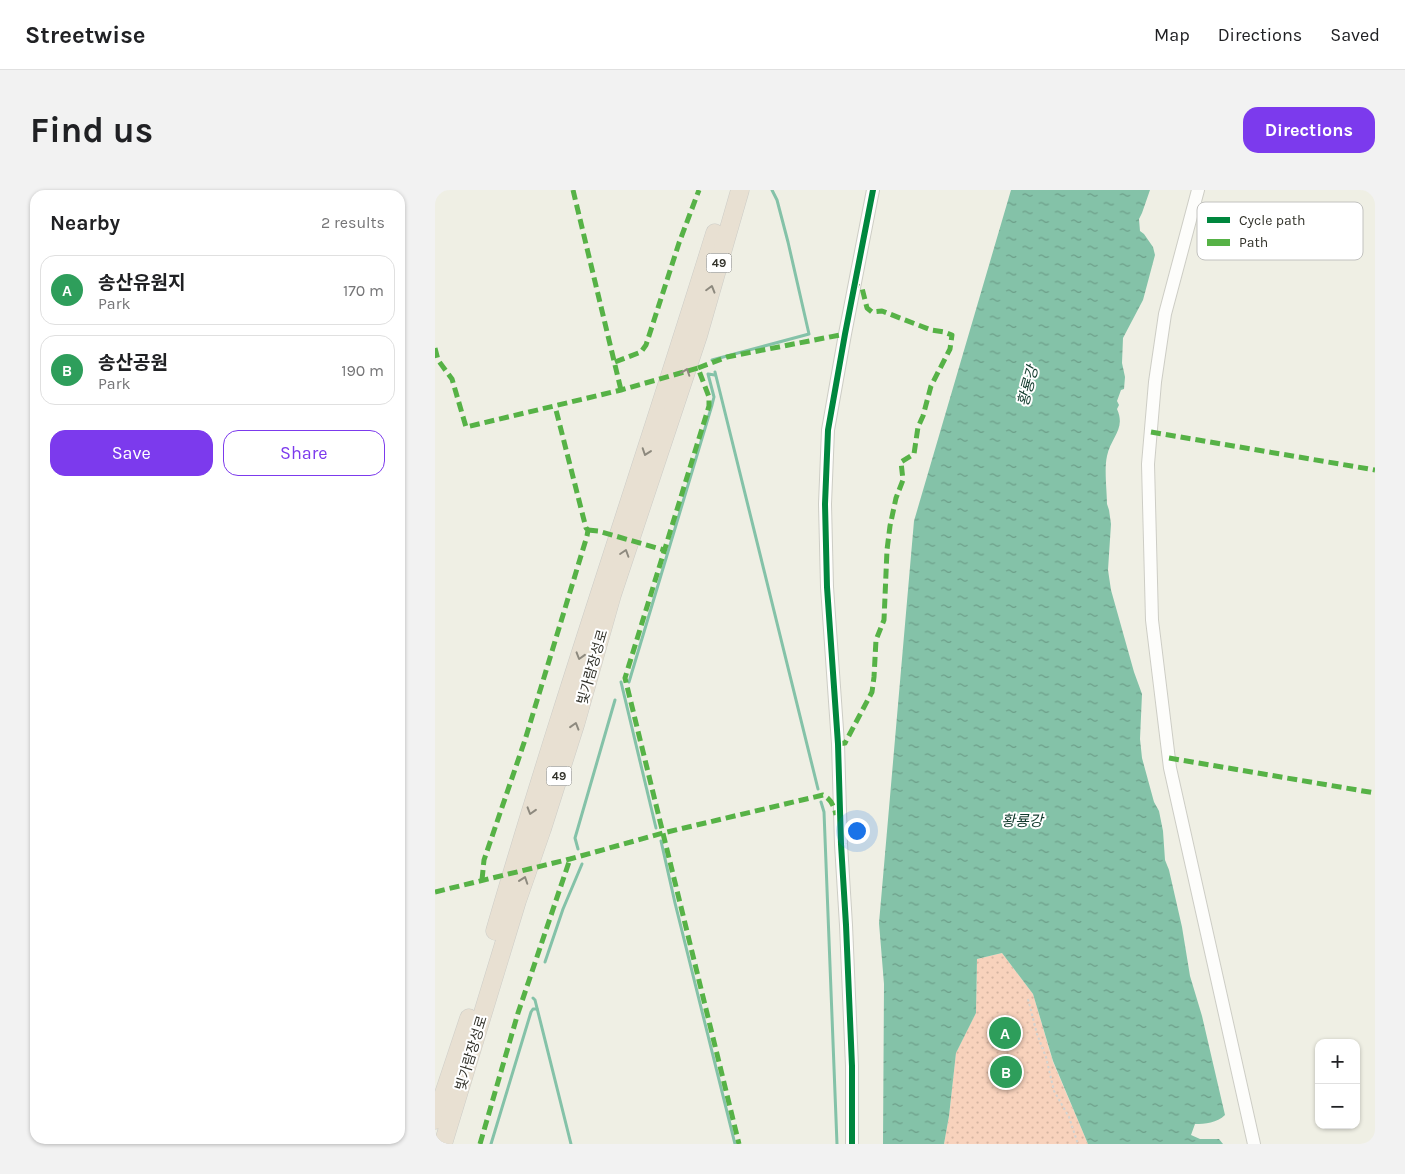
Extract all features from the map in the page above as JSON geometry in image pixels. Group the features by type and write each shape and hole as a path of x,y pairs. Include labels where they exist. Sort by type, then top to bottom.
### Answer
{"highway":[{"name":"빛가람장성로","path":"691,335 729,190"},
{"name":"빛가람장성로","path":"443,1144 517,901 573,731 667,407 740,190"},
{"name":"빛가람장성로","path":"435,1120 473,1008 516,858 623,518 667,407"}],"street":[{"path":"852,1144 852,1066 847,934 841,844 838,744 827,586 825,504 828,430 873,190"},
{"path":"1199,190 1165,314 1155,382 1148,464 1152,620 1170,768 1254,1144"}],"path":[{"path":"1028,999 1037,1034 1046,1057 1054,1091 1069,1117 1078,1144"}],"shaded area":[{"path":"1002,953 1033,994 1053,1062 1088,1144 944,1144 956,1053 976,1013 977,959"}],"water":[{"name":"황룡강","path":"1011,190 1150,190 1139,219 1140,231 1153,247 1155,255 1143,300 1123,338 1124,389 1121,390 1117,401 1120,422 1106,461 1107,504 1111,524 1108,570 1111,590 1142,694 1140,739 1142,758 1154,802 1159,811 1163,831 1165,860 1182,927 1190,976 1202,1016 1225,1115 1215,1121 1195,1124 1191,1135 1200,1139 1219,1139 1223,1144 1088,1144 1053,1061 1033,994 1002,953 977,959 976,1013 956,1053 944,1144 883,1144 884,984 879,923 914,521"}],"waterway":[{"path":"712,360 809,334 788,242 777,200 772,190"},
{"path":"715,372 818,789"},
{"path":"629,682 712,405 714,397 708,374 715,375"},
{"path":"621,682 656,828"},
{"path":"578,849 575,838 615,700"},
{"path":"821,802 824,812 837,1144"},
{"path":"661,841 735,1144"},
{"path":"545,962 563,909 582,864"},
{"path":"533,998 571,1144"},
{"path":"491,1144 531,1012 533,1009 537,1009"}],"marked path":[{"path":"573,190 621,390"},
{"path":"615,362 641,352 646,345 679,243 699,190"},
{"path":"838,744 845,743 872,692 876,640 884,620 890,526 896,498 903,480 901,462 914,454 918,427 931,386 950,349 952,335 931,330 882,311 872,312 867,308 862,288 854,284"},
{"path":"698,368 727,357 845,334"},
{"path":"435,348 438,360 452,379 466,427 621,390 698,368 709,397 709,406 625,678 739,1144"},
{"path":"482,880 484,860 525,740 588,530 555,406"},
{"path":"1151,432 1375,470"},
{"path":"588,530 598,531 664,550"},
{"path":"1169,758 1375,793"},
{"path":"435,892 570,859 663,833 823,795 832,803 836,815"},
{"path":"480,1144 518,1013 570,859"}],"cycle path":[{"path":"852,1144 852,1066 838,744 827,587 825,504 828,430 873,190"}],"place":[{"name":"송산유원지","path":"1005,1033"},
{"name":"송산공원","path":"1006,1072"}]}
